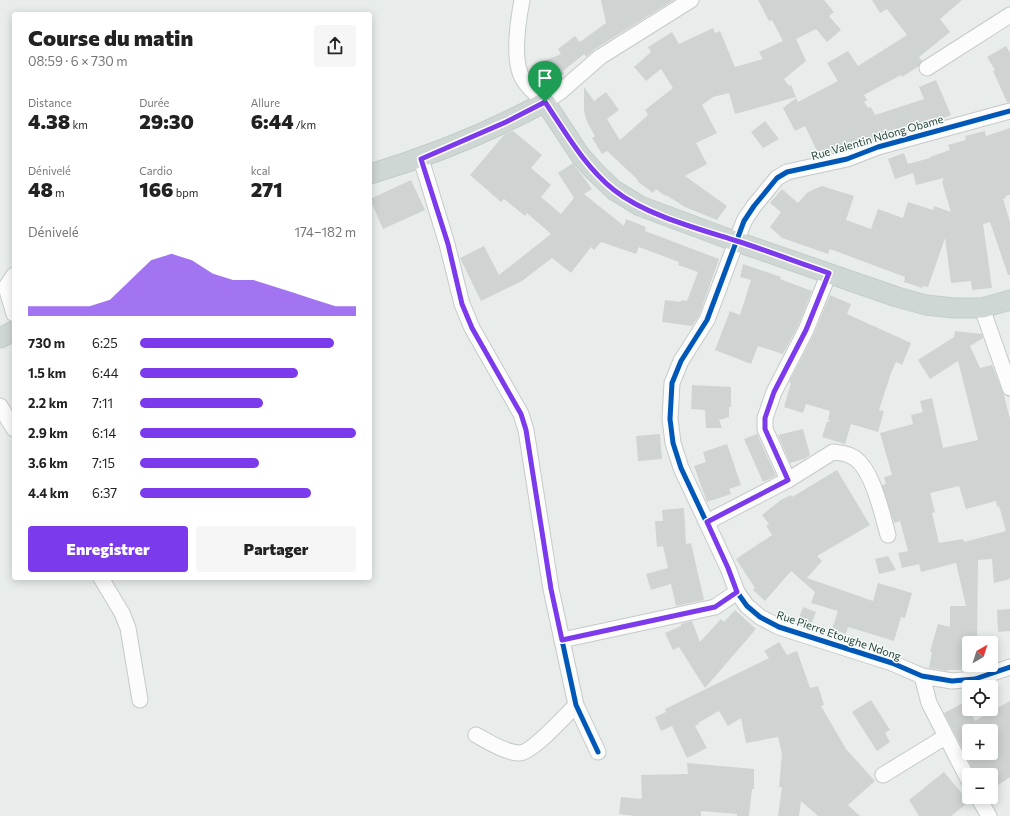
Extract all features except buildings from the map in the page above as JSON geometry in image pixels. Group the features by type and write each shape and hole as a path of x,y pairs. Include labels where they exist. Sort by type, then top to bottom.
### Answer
{"main road":[{"path":"372,173 421,159 506,122 545,102 580,155 594,171 614,190 640,206 672,219 897,297 926,305 954,308 982,308 1010,300"},
{"path":"0,338 12,332"}],"street":[{"path":"522,0 516,44 518,62 524,82 545,102 560,92 600,57 691,0"},
{"path":"927,68 1010,15"},
{"name":"Rue Valentin Ndong Obame","path":"736,241 744,221 754,206 777,178 787,172 847,159 878,148 1010,111"},
{"path":"421,159 448,244 462,304 472,328 521,414 526,430 551,589 576,705 598,752"},
{"name":"Rue Pierre Etoughe Ndong","path":"736,241 707,320 681,361 672,383 670,418 673,443 681,468 728,568 737,592 747,606 760,617 779,627 892,663 922,676 952,681 998,672 1010,667"},
{"path":"788,480 765,429 765,418 774,392 806,330 829,273"},
{"path":"12,278 6,288 12,308"},
{"path":"982,308 1010,388"},
{"path":"0,406 12,427"},
{"path":"707,522 788,480 833,452 851,456 860,462 868,472 888,535"},
{"path":"102,580 122,613 128,628 140,700"},
{"path":"562,640 715,607 737,592"},
{"path":"922,676 929,704 962,768"},
{"path":"476,736 504,750 521,753 531,748 576,705"},
{"path":"883,775 945,736"},
{"path":"982,804 988,816"}],"cycle path":[{"path":"1010,111 878,147 847,159 787,172 777,178 744,221 707,320 681,361 672,383 670,419 673,443 681,468 728,568 737,592 747,606 760,617 779,627 892,663 922,676 952,681 975,679 1010,667"},
{"path":"421,159 447,244 462,304 472,328 521,414 526,430 551,589 576,705 598,752"}],"route":[{"path":"545,102 580,155 604,181 627,199 672,219 829,273 806,330 774,392 765,418 765,429 788,480 707,522 737,592 715,607 562,640 551,589 531,474 526,430 521,414 513,398 472,328 462,304 448,244 434,205 421,159 506,122 545,102"}]}
